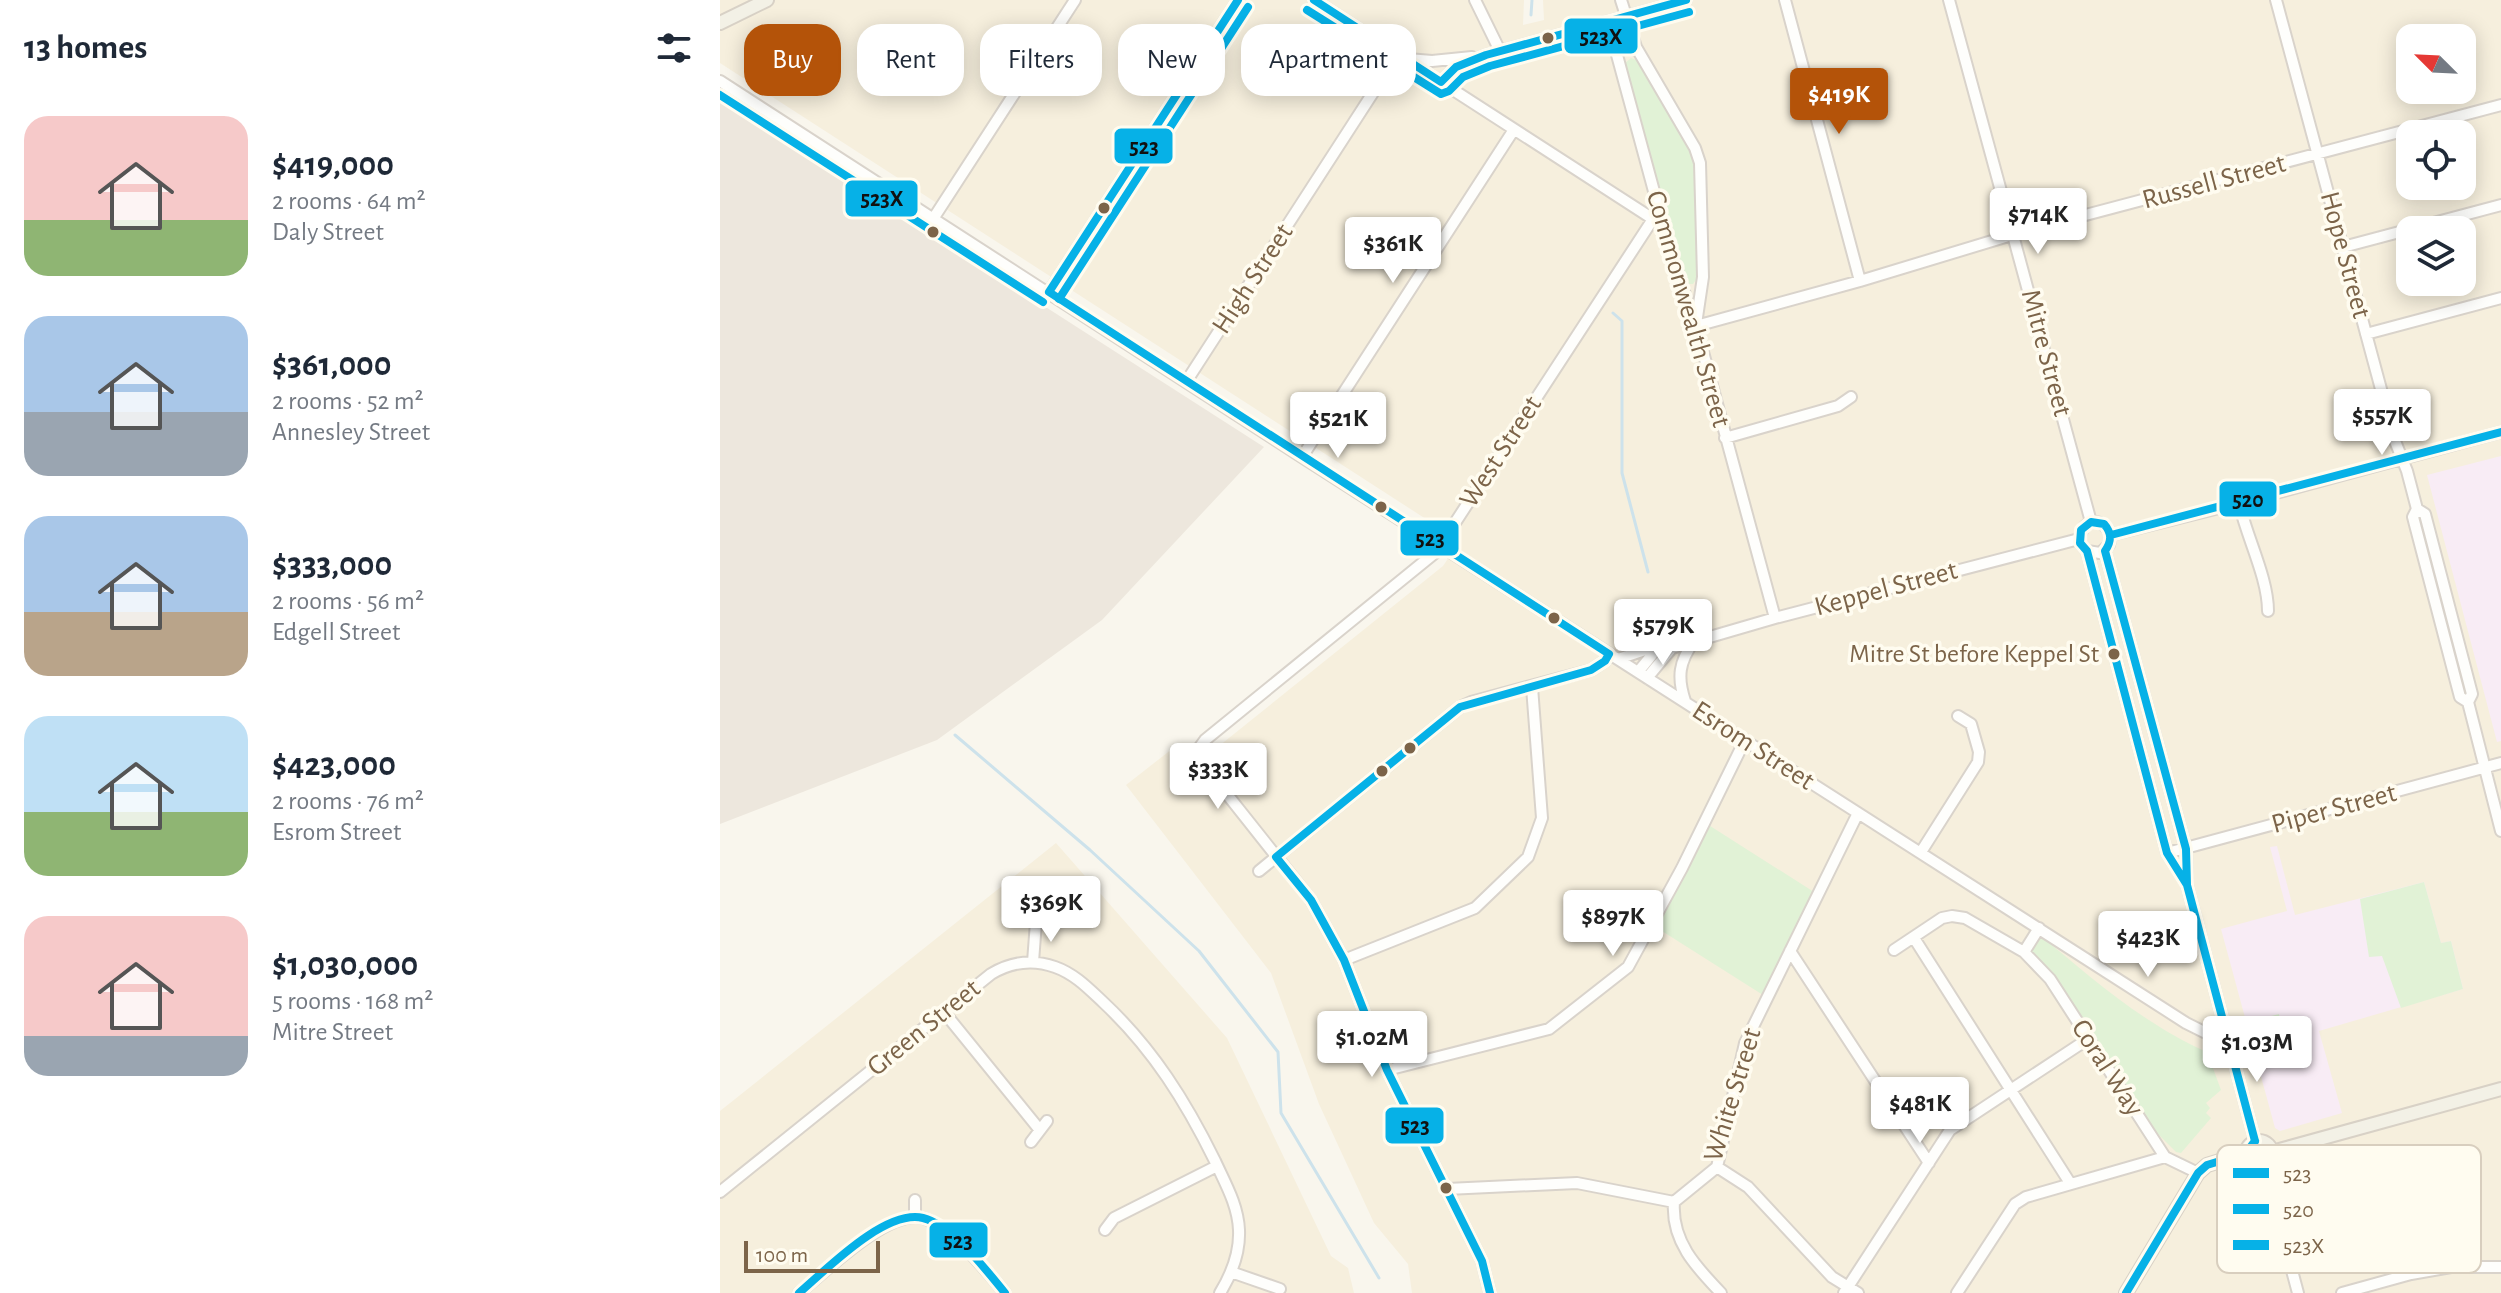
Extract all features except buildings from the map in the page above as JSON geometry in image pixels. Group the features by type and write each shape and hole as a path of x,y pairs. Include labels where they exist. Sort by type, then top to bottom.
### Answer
{"main road":[{"path":"720,23 767,0"},
{"path":"2297,1145 2501,1089"},
{"path":"2250,1145 2255,1141 2268,1145"},
{"path":"2126,1293 2198,1173 2207,1165 2217,1163"}],"street":[{"path":"933,219 1075,0"},
{"path":"1049,292 1238,0"},
{"path":"1314,0 1351,24"},
{"path":"1475,0 1500,51"},
{"name":"Commonwealth Street","path":"1621,0 1624,16 1615,34 1617,55 1657,218 1696,326 1775,618"},
{"path":"1436,79 1486,55 1686,0"},
{"path":"1785,0 1860,281"},
{"name":"Mitre Street","path":"1949,0 2091,522"},
{"name":"Hope Street","path":"2276,0 2366,334 2417,509 2425,514 2472,694 2468,702 2501,831"},
{"path":"1624,16 1636,47 1695,148 1700,163 1703,277 1696,326"},
{"path":"1617,55 1636,47"},
{"path":"1416,59 1448,60 1486,55"},
{"path":"1436,79 1440,66 1448,60"},
{"path":"1461,95 1455,81 1463,64"},
{"path":"1416,66 1513,131 1657,218"},
{"name":"Esrom Street","path":"720,81 1440,546 2196,1028 2226,1036"},
{"name":"High Street","path":"1186,382 1374,96"},
{"name":"Russell Street","path":"1696,326 2015,234 2501,105"},
{"path":"1302,457 1513,131"},
{"path":"2343,247 2501,205"},
{"name":"West Street","path":"1276,857 1199,759 1197,751 1205,740 1440,546 1657,218"},
{"path":"2366,334 2501,298"},
{"path":"1725,438 1838,406 1851,397"},
{"path":"2111,535 2501,432"},
{"path":"2239,503 2244,528 2268,595 2268,611"},
{"path":"2087,551 2096,554 2105,551 2111,542 2111,535 2104,524 2091,522 2083,526 2079,539 2087,551 2167,853 2187,885"},
{"name":"Keppel Street","path":"1259,871 1460,707 1594,668 1614,657 1666,646 1672,648 2079,539"},
{"path":"2105,551 2186,849 2187,885 2255,1141"},
{"path":"1685,701 1679,679 1680,665 1694,641"},
{"path":"1642,675 1672,648"},
{"path":"1642,675 1656,650"},
{"path":"1344,960 1475,908 1528,857 1542,818 1532,687"},
{"path":"1921,852 1978,762 1979,752 1971,724 1958,716"},
{"path":"1387,1070 1549,1029 1628,967 1682,868 1745,740"},
{"name":"Piper Street","path":"2167,853 2501,763"},
{"name":"White Street","path":"1674,1202 1717,1167 1745,1043 1858,813"},
{"path":"1276,857 1311,900 1344,960 1387,1070 1482,1261 1490,1293"},
{"name":"Coral Way","path":"1894,950 1942,918 1952,916 1965,918 2024,952 2050,979 2165,1157"},
{"path":"1036,922 1033,962 1055,967 1081,981 1139,1039 1176,1088 1217,1166 1238,1218 1238,1243 1231,1272 1220,1293"},
{"path":"2024,952 2039,928"},
{"path":"1914,938 2070,1183"},
{"path":"1790,951 1929,1163"},
{"name":"Green Street","path":"720,1192 998,970 1021,962 1033,962"},
{"path":"944,1012 1043,1125 1031,1142"},
{"path":"1717,1167 1748,1187 1832,1277 1850,1291 1950,1130 2088,1039"},
{"path":"1957,1293 2015,1204 2026,1197 2165,1157 2198,1173"},
{"path":"1105,1230 1114,1218 1217,1166"},
{"path":"1447,1189 1577,1183 1674,1202 1675,1220 1684,1250 1692,1263 1721,1293"},
{"path":"915,1200 915,1217"},
{"path":"799,1293 883,1226 900,1218 915,1217 941,1227 1005,1293"},
{"path":"1231,1272 1280,1289"},
{"path":"2293,1273 2298,1293"},
{"path":"2342,1293 2417,1273"}],"shaded area":[{"path":"720,0 1524,0 1523,25 1544,20 1543,0 2501,0 2501,1293 1412,1293 1408,1264 1374,1223 1319,1104 1271,973 1126,785 1172,749 1214,750 1443,566 1460,541 771,96 841,96 841,24 744,24 744,79 720,63"},
{"path":"720,98 1264,447 1102,620 937,740 720,824"},
{"path":"2501,456 2501,741 2497,742 2427,475"},
{"path":"1056,843 1227,1038 1331,1256 1348,1268 1354,1293 720,1293 720,1111"},
{"path":"2277,846 2295,915 2424,882 2441,943 2451,941 2463,989 2319,1031 2342,1113 2280,1131 2275,1128 2221,929 2287,911 2270,847"}],"green space":[{"path":"1631,58 1639,61 1690,147 1695,162 1698,277 1693,284 1687,284 1682,277 1624,64"},
{"path":"1707,824 1814,892 1763,995 1654,926"},
{"path":"2424,882 2441,943 2451,941 2463,989 2401,1008 2382,956 2369,957 2360,899"},
{"path":"2040,935 2140,1014 2207,1052 2221,1090 2206,1103 2210,1108 2206,1113 2211,1118 2181,1153 2176,1152 2152,1128 2041,964 2028,955"},
{"path":"2279,1014 2283,1033 2250,1042 2245,1023"}],"waterway":[{"path":"1531,15 1532,0"},
{"path":"1613,313 1622,321 1622,473 1648,572"},
{"path":"955,735 1090,850 1199,951 1278,1052 1281,1113 1379,1278"}],"transit line":[{"name":"523","path":"1049,292 1238,0"},
{"name":"523","path":"1314,0 1441,82 1456,67 1486,55 1686,0"},
{"name":"523X","path":"1059,299 1248,7"},
{"name":"523X","path":"1307,10 1441,94 1449,91 1463,77 1490,66 1689,12"},
{"name":"523X","path":"720,95 1043,302"},
{"name":"523","path":"1049,292 1609,654"},
{"name":"520","path":"2111,535 2501,432"},
{"name":"520","path":"2091,522 2104,524 2110,534 2105,551 2186,849 2187,885 2167,853 2087,551 2080,543 2081,530 2091,522"},
{"name":"523","path":"1276,857 1460,707 1591,670 1605,661 1609,654"},
{"name":"523","path":"1276,857 1311,900 1344,960 1387,1070 1482,1261 1490,1293"},
{"name":"520","path":"2187,885 2255,1141"},
{"name":"520","path":"2252,1145 2255,1141"},
{"name":"520","path":"2126,1293 2198,1173 2217,1162"},
{"name":"523","path":"799,1293 874,1232 908,1218 923,1218 946,1230 1005,1293"}],"place":[{"name":"Mitre St before Keppel St","path":"2114,654"}]}
